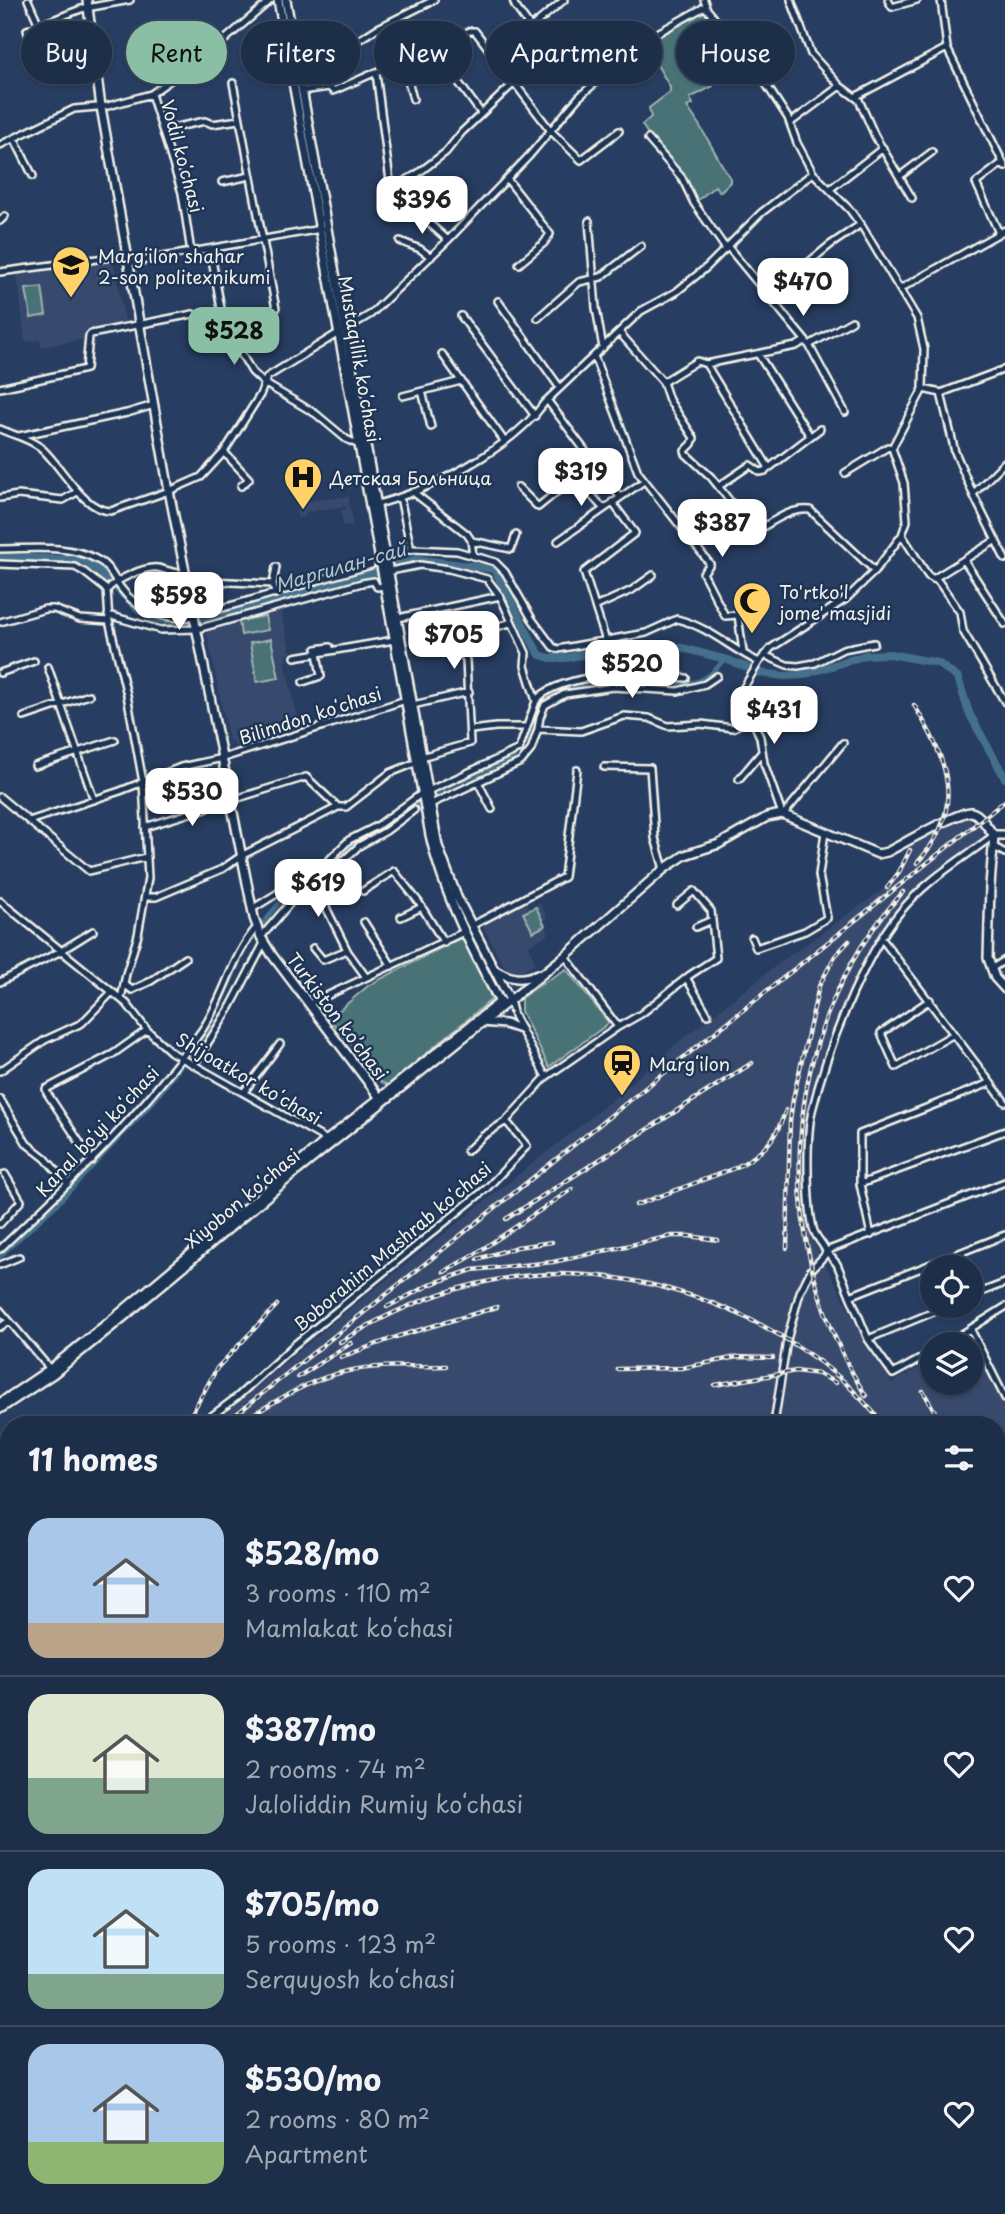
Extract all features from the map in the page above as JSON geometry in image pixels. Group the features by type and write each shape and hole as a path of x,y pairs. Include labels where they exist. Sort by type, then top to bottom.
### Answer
{"main road":[{"name":"Mustaqillik koʻchasi","path":"278,0 343,331 359,445 374,505"},
{"name":"Mustaqillik koʻchasi","path":"286,0 374,505 398,618 418,760 436,858 501,1004"},
{"name":"Turkiston ko’chasi","path":"88,4 102,107 169,491 254,918 262,940 382,1100"},
{"name":"Mustaqillik koʻchasi","path":"388,574 385,586 394,640 410,701"},
{"name":"Mustaqillik koʻchasi","path":"425,792 442,858 457,897 509,998"},
{"path":"501,1004 565,956 664,869 685,855 719,844 767,817 783,814 878,854 887,852 956,816 971,812 976,814 994,835 987,945 991,969 1005,989"},
{"path":"994,835 1005,835"},
{"path":"468,935 478,934"},
{"path":"492,967 514,979 523,979 545,971"},
{"name":"Xiyobon koʻchasi","path":"0,1409 53,1374 327,1140 382,1100 501,1004"},
{"name":"Xiyobon koʻchasi","path":"0,1403 50,1370 116,1320 501,1004"},
{"path":"481,1022 505,1024 520,1029"}],"street":[{"path":"28,0 37,21"},
{"path":"50,21 88,4 130,0"},
{"name":"Vodil koʻchasi","path":"191,252 182,192 151,94 214,49 271,0"},
{"path":"360,39 434,0"},
{"path":"513,0 525,21"},
{"path":"538,21 564,0"},
{"path":"791,0 811,54 863,107 912,198"},
{"path":"888,0 892,7 917,0"},
{"path":"900,289 1002,231 976,183 1003,165 947,48 941,0"},
{"path":"0,429 39,446 53,459 77,492 107,512 201,477 224,452 260,395 264,383 277,369 371,314 507,179 579,97 643,41 705,3 753,64 790,123 797,144 813,173 861,224 900,289 921,332 924,349 923,389 892,449 904,483 907,521 902,535 876,571 846,599 782,639 764,656 743,694 760,737 761,753 783,814 843,743"},
{"path":"472,31 475,31 486,46"},
{"path":"855,97 947,48"},
{"path":"301,91 329,87 333,91 374,74"},
{"path":"233,83 276,309"},
{"path":"377,84 391,189 448,240"},
{"path":"409,84 413,99"},
{"path":"459,84 481,113"},
{"path":"391,189 446,152 461,132 513,84 551,131 581,160 619,131"},
{"path":"790,123 840,86"},
{"path":"0,145 74,110 102,107 151,94"},
{"path":"163,130 205,121 212,124 239,120"},
{"path":"15,138 33,176"},
{"path":"648,139 682,178 694,203 727,248 762,285 764,292 807,343 845,412"},
{"path":"830,189 883,148"},
{"path":"900,176 932,152"},
{"path":"374,505 413,492 497,450 641,311 676,292 727,248 761,213 813,173"},
{"path":"222,182 250,176"},
{"path":"507,179 550,234 544,243 519,264"},
{"path":"589,220 603,348"},
{"path":"798,271 861,224"},
{"path":"0,272 191,252 321,229"},
{"path":"400,241 431,257"},
{"path":"537,318 579,282 601,277 640,246"},
{"path":"210,249 222,314"},
{"path":"498,301 560,388"},
{"path":"0,388 84,370 88,364 89,335 193,314"},
{"path":"461,316 535,416"},
{"path":"663,382 697,361 706,364 796,346 852,321"},
{"path":"619,332 663,382 669,400 694,438 685,451 686,454 719,486 754,532 773,519 810,510 876,571"},
{"path":"229,333 252,372 264,383 316,414 346,439 359,445"},
{"path":"442,354 505,442"},
{"path":"758,354 810,436"},
{"path":"594,356 638,472 710,564 703,573 725,616 738,615 743,652"},
{"path":"706,364 769,468"},
{"path":"923,389 941,393 1005,369"},
{"path":"402,396 461,381"},
{"path":"422,391 431,427"},
{"path":"941,393 955,452 1005,559"},
{"path":"547,400 620,497"},
{"path":"19,436 154,405"},
{"path":"719,486 750,465 760,472 769,468 820,429"},
{"path":"845,473 888,447 892,449"},
{"path":"224,452 248,479 241,486"},
{"path":"973,494 1005,462"},
{"path":"519,487 538,507 575,477 603,508"},
{"path":"558,541 644,481"},
{"path":"0,499 18,495 63,500 77,492"},
{"path":"413,492 467,534 472,541 473,556"},
{"path":"400,497 411,550"},
{"path":"606,641 584,572 635,533 612,502"},
{"path":"472,541 511,548 516,534"},
{"path":"902,535 960,611 963,631 1005,702"},
{"path":"933,579 1005,535"},
{"path":"0,549 74,551 86,554 107,565 115,581 130,598 152,612 178,619 195,616 202,608 214,610 371,565"},
{"path":"385,560 411,550 457,551 495,562 505,572 532,619 553,647 563,650 646,633 677,619 705,629 758,664"},
{"path":"964,560 1005,624"},
{"path":"0,564 75,568 108,589"},
{"path":"388,574 420,565 484,577 500,596 526,653 525,666 536,701"},
{"path":"275,594 273,584 276,567"},
{"path":"121,999 138,935 148,878 144,782 108,618 108,589 115,581 156,568 186,576 273,584"},
{"path":"597,606 632,590 653,575"},
{"path":"0,622 45,609 54,609 79,619 108,618 161,630 197,629 362,583 374,581 377,587 385,586"},
{"path":"398,618 500,596"},
{"path":"146,897 156,897 222,869 241,856 338,807 354,803 390,773 418,760 469,744 471,730 466,660 459,646 468,636 512,622"},
{"path":"295,657 316,651 394,640"},
{"path":"764,656 787,665 798,666 815,663 843,649 874,643"},
{"path":"330,649 337,645"},
{"path":"303,682 321,676 316,651"},
{"path":"0,673 34,661"},
{"path":"48,667 94,800"},
{"path":"252,909 325,864 349,840 377,826 425,792 519,749 536,701 540,694 553,686 580,679 652,673 686,678"},
{"path":"430,804 522,762 531,750 542,709 550,701 565,694 613,687 678,691 705,684 717,676"},
{"name":"Bilimdon koʻchasi","path":"29,821 181,768 223,758 410,701 469,692"},
{"path":"24,717 89,695"},
{"path":"538,729 581,731 624,716 649,718 668,726 688,724 733,728 742,723 749,714"},
{"path":"471,730 527,727"},
{"path":"35,766 115,740"},
{"path":"738,779 761,753"},
{"path":"604,767 650,768 655,838 664,869"},
{"path":"472,925 564,877 577,770"},
{"path":"145,827 306,777 338,807"},
{"path":"478,782 492,809"},
{"path":"0,797 89,871 146,858"},
{"path":"195,1063 231,1006 262,940 291,902 359,846 386,831 414,810"},
{"path":"752,938 756,948 805,930 827,918 819,875 825,832"},
{"path":"920,1359 893,1374 868,1339 836,1264 813,1226 808,1145 812,1112 839,1030 867,965 882,939 898,915 922,889 960,857 994,835"},
{"path":"994,847 1005,853"},
{"path":"363,891 393,870 422,907 444,943"},
{"path":"314,883 347,950 366,977"},
{"path":"467,1151 483,1136 506,1121 546,1077 640,1014 716,958 709,907 694,891 677,905"},
{"name":"Shijoatkor koʻchasi","path":"0,901 121,999 147,1030 180,1057 195,1063 327,1140"},
{"path":"401,917 422,907"},
{"path":"696,927 712,920"},
{"path":"364,922 392,966"},
{"name":"Kanal boʻyi koʻchasi","path":"0,1249 92,1161 172,1072 180,1057 203,1029 240,950 257,927"},
{"path":"0,982 61,951 93,931"},
{"path":"309,1004 444,943 468,935"},
{"path":"882,939 1005,1102"},
{"path":"313,948 323,960 347,950"},
{"path":"565,956 618,1027"},
{"path":"124,984 132,990 151,981 185,958"},
{"path":"991,969 1005,960"},
{"path":"687,979 708,1016"},
{"path":"0,1071 46,1040 82,1023 112,992"},
{"path":"509,998 512,1013 546,1077"},
{"path":"930,1000 881,1034 896,1068 954,1034"},
{"path":"501,1004 512,1013"},
{"path":"92,1161 46,1089 113,1054 147,1030"},
{"path":"244,1092 280,1044"},
{"path":"872,1235 860,1184 861,1132 990,1083"},
{"path":"0,1099 27,1144 46,1158 68,1184"},
{"name":"Boborahim Mashrab koʻchasi","path":"212,1416 237,1397 293,1346 460,1212 502,1173 527,1146 506,1121"},
{"path":"860,1184 1005,1132"},
{"path":"0,1224 21,1201 5,1174"},
{"path":"775,1416 787,1340 800,1292 811,1270 826,1251 1005,1182"},
{"path":"850,1296 1005,1235"},
{"path":"0,1265 19,1258"},
{"path":"983,1291 1005,1283"},
{"path":"0,1310 50,1370"},
{"path":"967,1332 1004,1310"},
{"path":"868,1339 920,1318"},
{"path":"0,1327 9,1321"},
{"path":"971,1330 1005,1398"}],"shaded area":[{"name":"Margʻilon shahar 2-son politexnikumi","path":"113,259 126,325 87,332 86,339 41,347 40,340 25,342 17,273"},
{"name":"Детская Больница","path":"349,496 353,525 343,526 341,510 346,509 345,506 305,512 305,517 297,518 296,503"},
{"path":"280,609 291,653 286,654 287,660 284,661 300,725 234,746 233,741 229,741 206,629"},
{"path":"967,816 982,831 981,839 923,884 894,913 870,948 845,999 814,1091 806,1132 807,1213 816,1248 867,1347 892,1383 920,1367 920,1395 983,1395 983,1361 1005,1404 1005,1416 217,1416 601,1109 676,1044 779,963 885,888 912,846 930,833"},
{"path":"524,900 529,908 540,903 547,918 543,920 549,934 529,945 535,963 521,971 513,972 506,969 482,925"}],"green space":[{"path":"700,10 704,11 711,21 680,21"},
{"path":"676,23 676,84 713,86 690,98 693,104 687,107 730,182 720,192 715,186 697,201 686,179 653,142 642,125 651,117 649,108 670,92 662,73 662,31"},
{"path":"42,287 46,315 31,318 26,289"},
{"path":"265,616 268,630 241,635 239,621"},
{"path":"271,639 279,678 257,682 250,643"},
{"path":"536,907 545,926 533,932 523,913"},
{"path":"464,936 492,999 388,1085 381,1082 373,1074 369,1063 329,1019 369,985"},
{"path":"566,969 609,1023 549,1067 521,1011 521,997"}],"waterway":[{"name":"Маргилан-сай","path":"0,557 83,560 100,572 140,611 156,619 184,624 212,620 416,559 494,569 540,655 550,658 565,658 620,648 671,645 728,660 761,673 784,676 803,675 866,655 890,654 938,663 958,678 969,713 1005,778"},
{"path":"550,693 580,684 615,679 694,682 714,671 724,659"},
{"path":"0,1256 57,1204 155,1100 208,1030 247,945 284,896 328,868 360,839 386,826 410,808 449,786 513,758 527,741 542,698"}],"railway":[{"path":"914,705 936,745 947,784 947,804 942,823 933,843 917,863"},
{"path":"234,1416 1005,801"},
{"path":"887,888 910,850"},
{"path":"866,1396 834,1336 813,1271 801,1205 800,1138 810,1071 830,1007 861,947 903,892"},
{"path":"787,1248 790,1121 793,1099 819,986 835,956 849,941"},
{"path":"506,1219 752,1063"},
{"path":"636,1205 745,1162 773,1138 786,1110"},
{"path":"444,1272 572,1189"},
{"path":"387,1307 431,1284 472,1270 553,1262 672,1236 718,1240"},
{"path":"478,1259 517,1247 552,1242"},
{"path":"340,1342 406,1307 476,1284 524,1276 572,1274 621,1279 669,1289 716,1304 760,1324 802,1349 840,1378 877,1416"},
{"path":"190,1416 217,1368 277,1305"},
{"path":"341,1357 399,1336 497,1307"},
{"path":"298,1377 351,1343"},
{"path":"617,1369 682,1368 737,1357 773,1358"},
{"path":"250,1416 290,1393 348,1371 372,1367 446,1366"},
{"path":"715,1385 796,1371 819,1374 836,1383"},
{"path":"925,1395 937,1416"}],"place":[{"name":"Margʻilon shahar 2-son politexnikumi","path":"71,299"},
{"name":"Детская Больница","path":"303,511"},
{"name":"To'rtko'l jome' masjidi","path":"752,635"},
{"name":"Margʻilon","path":"622,1097"}]}
